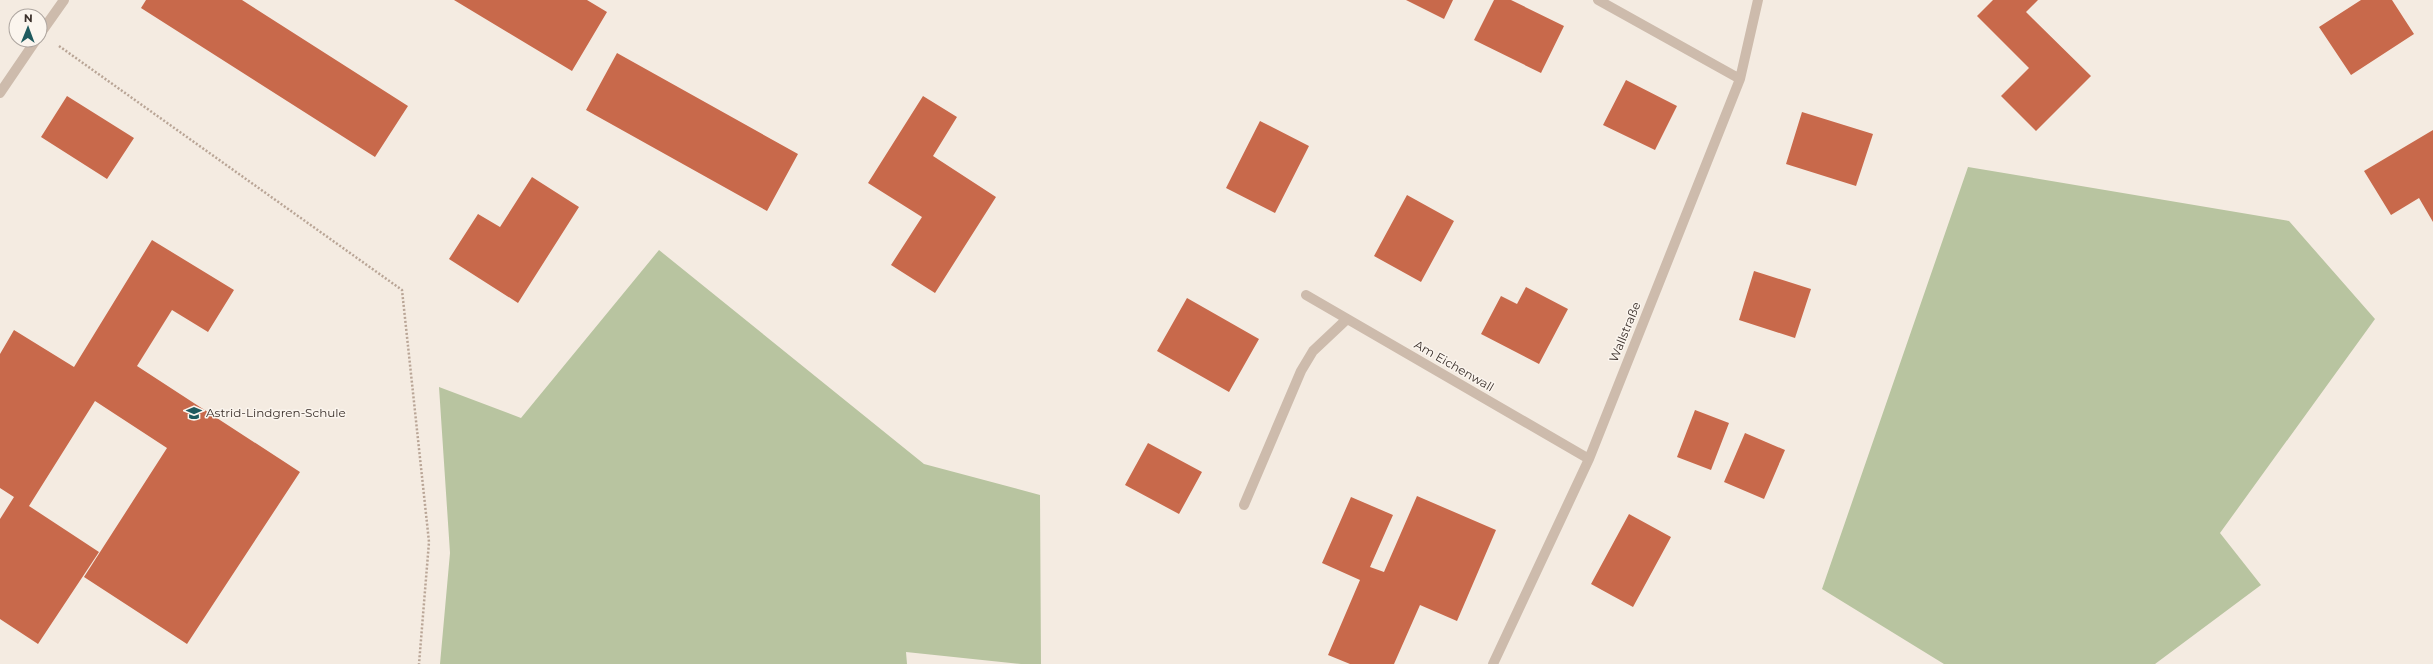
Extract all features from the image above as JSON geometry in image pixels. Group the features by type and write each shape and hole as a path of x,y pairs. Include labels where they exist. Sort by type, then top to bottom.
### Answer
{"street":[{"path":"48,23 64,0"},
{"path":"1598,0 1740,79"},
{"name":"Wallstraße","path":"1494,663 1589,459 1740,79 1758,0"},
{"path":"0,93 31,48"},
{"name":"Am Eichenwall","path":"1306,295 1589,459"},
{"path":"1244,505 1301,370 1313,351 1347,319"}],"path":[{"path":"48,42 402,290 429,542 419,664"}],"green space":[{"path":"1968,167 2289,221 2375,319 2220,533 2261,585 2155,664 1944,664 1822,589"},
{"path":"659,250 924,464 1040,495 1041,664 1021,664 906,652 907,664 440,664 450,553 439,387 521,418"}],"building":[{"path":"146,0 242,0 408,106 375,157 141,8"},
{"path":"454,0 587,0 607,12 572,71"},
{"path":"1406,0 1453,0 1444,19"},
{"path":"1494,0 1511,0 1564,26 1541,73 1474,40"},
{"path":"1993,0 2038,0 2026,12 2091,76 2036,131 2001,96 2029,68 1977,16"},
{"path":"2361,0 2392,0 2414,34 2351,75 2319,27"},
{"path":"617,53 798,154 767,211 586,110"},
{"path":"1626,80 1677,106 1655,150 1603,125"},
{"path":"67,96 134,138 107,179 41,137"},
{"path":"923,96 957,117 933,156 996,197 935,293 891,265 922,217 868,183"},
{"path":"1802,112 1873,134 1856,186 1786,164"},
{"path":"1260,121 1309,146 1275,213 1226,188"},
{"path":"2433,130 2433,222 2419,198 2391,215 2364,171"},
{"path":"532,177 579,207 518,303 449,259 478,214 500,227"},
{"path":"1407,195 1454,221 1421,282 1374,256"},
{"path":"152,240 234,290 208,332 172,310 137,366 300,472 187,644 84,577 167,448 95,401 29,506 99,552 38,644 0,619 0,519 14,497 0,488 0,354 14,330 74,367"},
{"path":"1754,271 1811,289 1795,338 1739,320"},
{"path":"1526,287 1568,309 1539,364 1481,334 1501,296 1517,304"},
{"path":"1187,298 1259,339 1229,392 1157,351"},
{"path":"1695,410 1729,423 1711,470 1677,457"},
{"path":"1745,433 1785,450 1764,499 1724,482"},
{"path":"1148,443 1202,472 1179,514 1125,485"},
{"path":"1417,496 1496,530 1457,621 1420,605 1394,664 1350,664 1328,655 1360,580 1322,563 1351,497 1393,515 1370,567 1384,572"},
{"path":"1629,514 1671,537 1633,607 1591,584"}],"place":[{"name":"Astrid-Lindgren-Schule","path":"194,413"}]}
